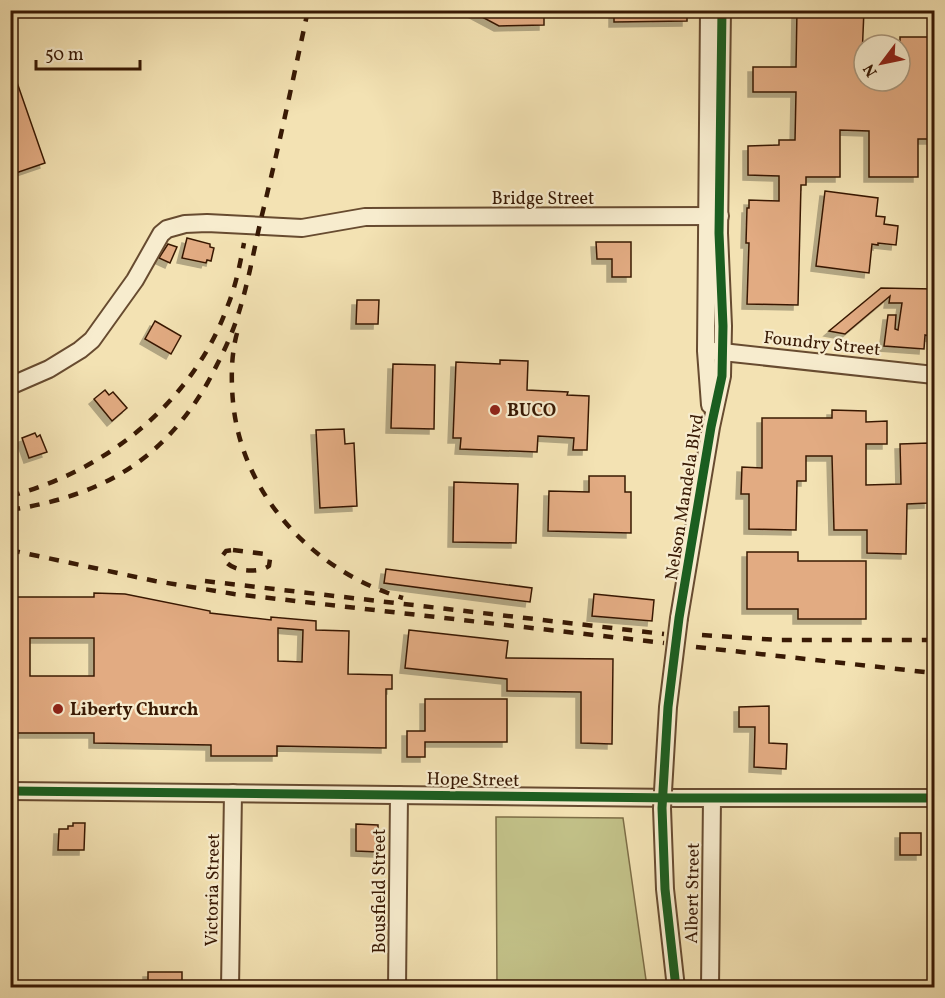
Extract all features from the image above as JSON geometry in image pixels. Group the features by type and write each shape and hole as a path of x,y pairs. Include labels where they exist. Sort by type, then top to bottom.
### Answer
{"street":[{"name":"Nelson Mandela Blvd","path":"676,987 664,888 662,808 668,707 679,618 710,433 714,351 709,10"},
{"name":"Nelson Mandela Blvd","path":"713,217 722,10"},
{"name":"Bridge Street","path":"10,386 59,363 92,340 135,280 157,239 167,229 176,226 207,223 302,228 365,217 713,217"},
{"name":"Foundry Street","path":"714,351 934,375"},
{"name":"Hope Street","path":"10,791 934,798"},
{"name":"Victoria Street","path":"230,987 233,793"},
{"name":"Bousfield Street","path":"397,987 399,795"},
{"name":"Albert Street","path":"710,987 712,798"}],"shaded area":[{"path":"496,817 623,818 647,987 497,987"}],"building":[{"path":"469,10 544,10 544,25 499,26"},
{"path":"614,10 687,10 687,21 614,22"},
{"path":"797,10 864,10 863,33 852,33 852,93 912,93 912,37 934,37 934,139 918,139 918,177 869,177 869,131 840,130 840,177 806,177 806,185 801,185 798,305 747,304 749,243 746,243 749,200 779,201 779,176 748,175 748,146 779,145 779,140 795,140 796,92 753,92 753,67 796,67"},
{"path":"12,68 45,163 10,175 10,69"},
{"path":"825,191 878,198 876,216 885,217 884,224 898,226 896,245 872,244 869,273 816,266"},
{"path":"187,238 210,244 210,247 214,248 211,261 207,260 206,263 182,258"},
{"path":"596,242 631,242 631,277 612,277 612,259 597,259"},
{"path":"168,244 177,247 170,263 159,258"},
{"path":"881,288 934,289 934,337 925,335 924,349 884,346 888,315 896,315 895,329 898,330 902,303 889,303 890,296 845,334 829,331"},
{"path":"357,300 379,300 378,324 356,324"},
{"path":"155,321 181,336 171,354 145,339"},
{"name":"BUCO","path":"500,360 528,361 527,390 568,392 567,395 589,396 587,450 573,450 574,438 538,436 537,452 460,449 461,438 453,438 456,362 500,364"},
{"path":"393,364 435,365 434,429 391,428"},
{"path":"105,390 109,395 113,392 127,408 112,421 94,399"},
{"path":"832,410 866,411 866,422 887,421 887,444 866,444 866,485 901,484 900,444 929,443 929,503 907,504 906,554 867,553 867,530 834,530 832,456 806,456 806,481 797,481 796,530 749,529 749,494 741,494 742,467 762,468 762,418 832,418"},
{"path":"344,429 345,444 354,443 357,506 320,508 316,430"},
{"path":"35,433 37,437 40,435 47,452 29,458 22,438"},
{"path":"589,476 625,476 625,492 631,492 631,533 548,531 549,491 589,492"},
{"path":"454,482 518,484 516,543 453,542"},
{"path":"747,552 798,552 798,561 866,561 866,619 798,619 798,609 747,609"},
{"path":"386,569 532,588 530,602 384,583"},
{"path":"94,593 125,594 210,611 210,613 271,620 271,617 316,621 316,630 349,631 348,674 392,675 392,689 386,689 386,748 277,746 277,756 211,756 211,745 94,743 94,733 10,733 10,597 94,597","holes":["278,628 303,630 302,662 278,661","30,638 94,638 94,676 30,676"]},
{"path":"594,594 654,600 652,621 592,616"},
{"path":"409,630 508,641 506,658 613,659 612,744 581,743 581,692 507,691 507,679 405,668"},
{"path":"425,699 507,699 507,742 425,742 425,757 407,757 407,731 425,731"},
{"path":"769,706 769,743 787,744 786,769 754,767 755,727 739,727 739,707"},
{"path":"73,823 85,823 84,850 58,850 59,829 68,829 68,826 73,826"},
{"path":"356,824 378,825 378,852 356,851"},
{"path":"900,833 921,833 921,855 900,855"},
{"path":"148,972 182,972 182,987 148,987"}],"railway":[{"path":"10,510 72,495 125,471 149,454 170,434 190,410 208,382 229,339 243,298 308,10"},
{"path":"10,496 46,485 113,450 143,427 170,401 193,372 213,340 233,290 244,243"},
{"path":"237,333 232,385 239,436 251,469 267,498 288,526 312,549 340,570 371,586 403,598"},
{"path":"10,550 155,581 234,594 664,643"},
{"path":"233,550 265,554 270,559 269,566 250,571 229,565 223,555 226,551 233,550"},
{"path":"205,581 664,634"},
{"path":"702,635 779,640 934,640"},
{"path":"696,647 934,673"}],"cycle path":[{"path":"676,988 665,889 662,808 668,707 679,618 711,427 722,376 723,326 719,233 722,10"},
{"path":"10,791 678,798 934,798"}],"place":[{"name":"BUCO","path":"495,410"},
{"name":"Liberty Church","path":"58,709"}]}
